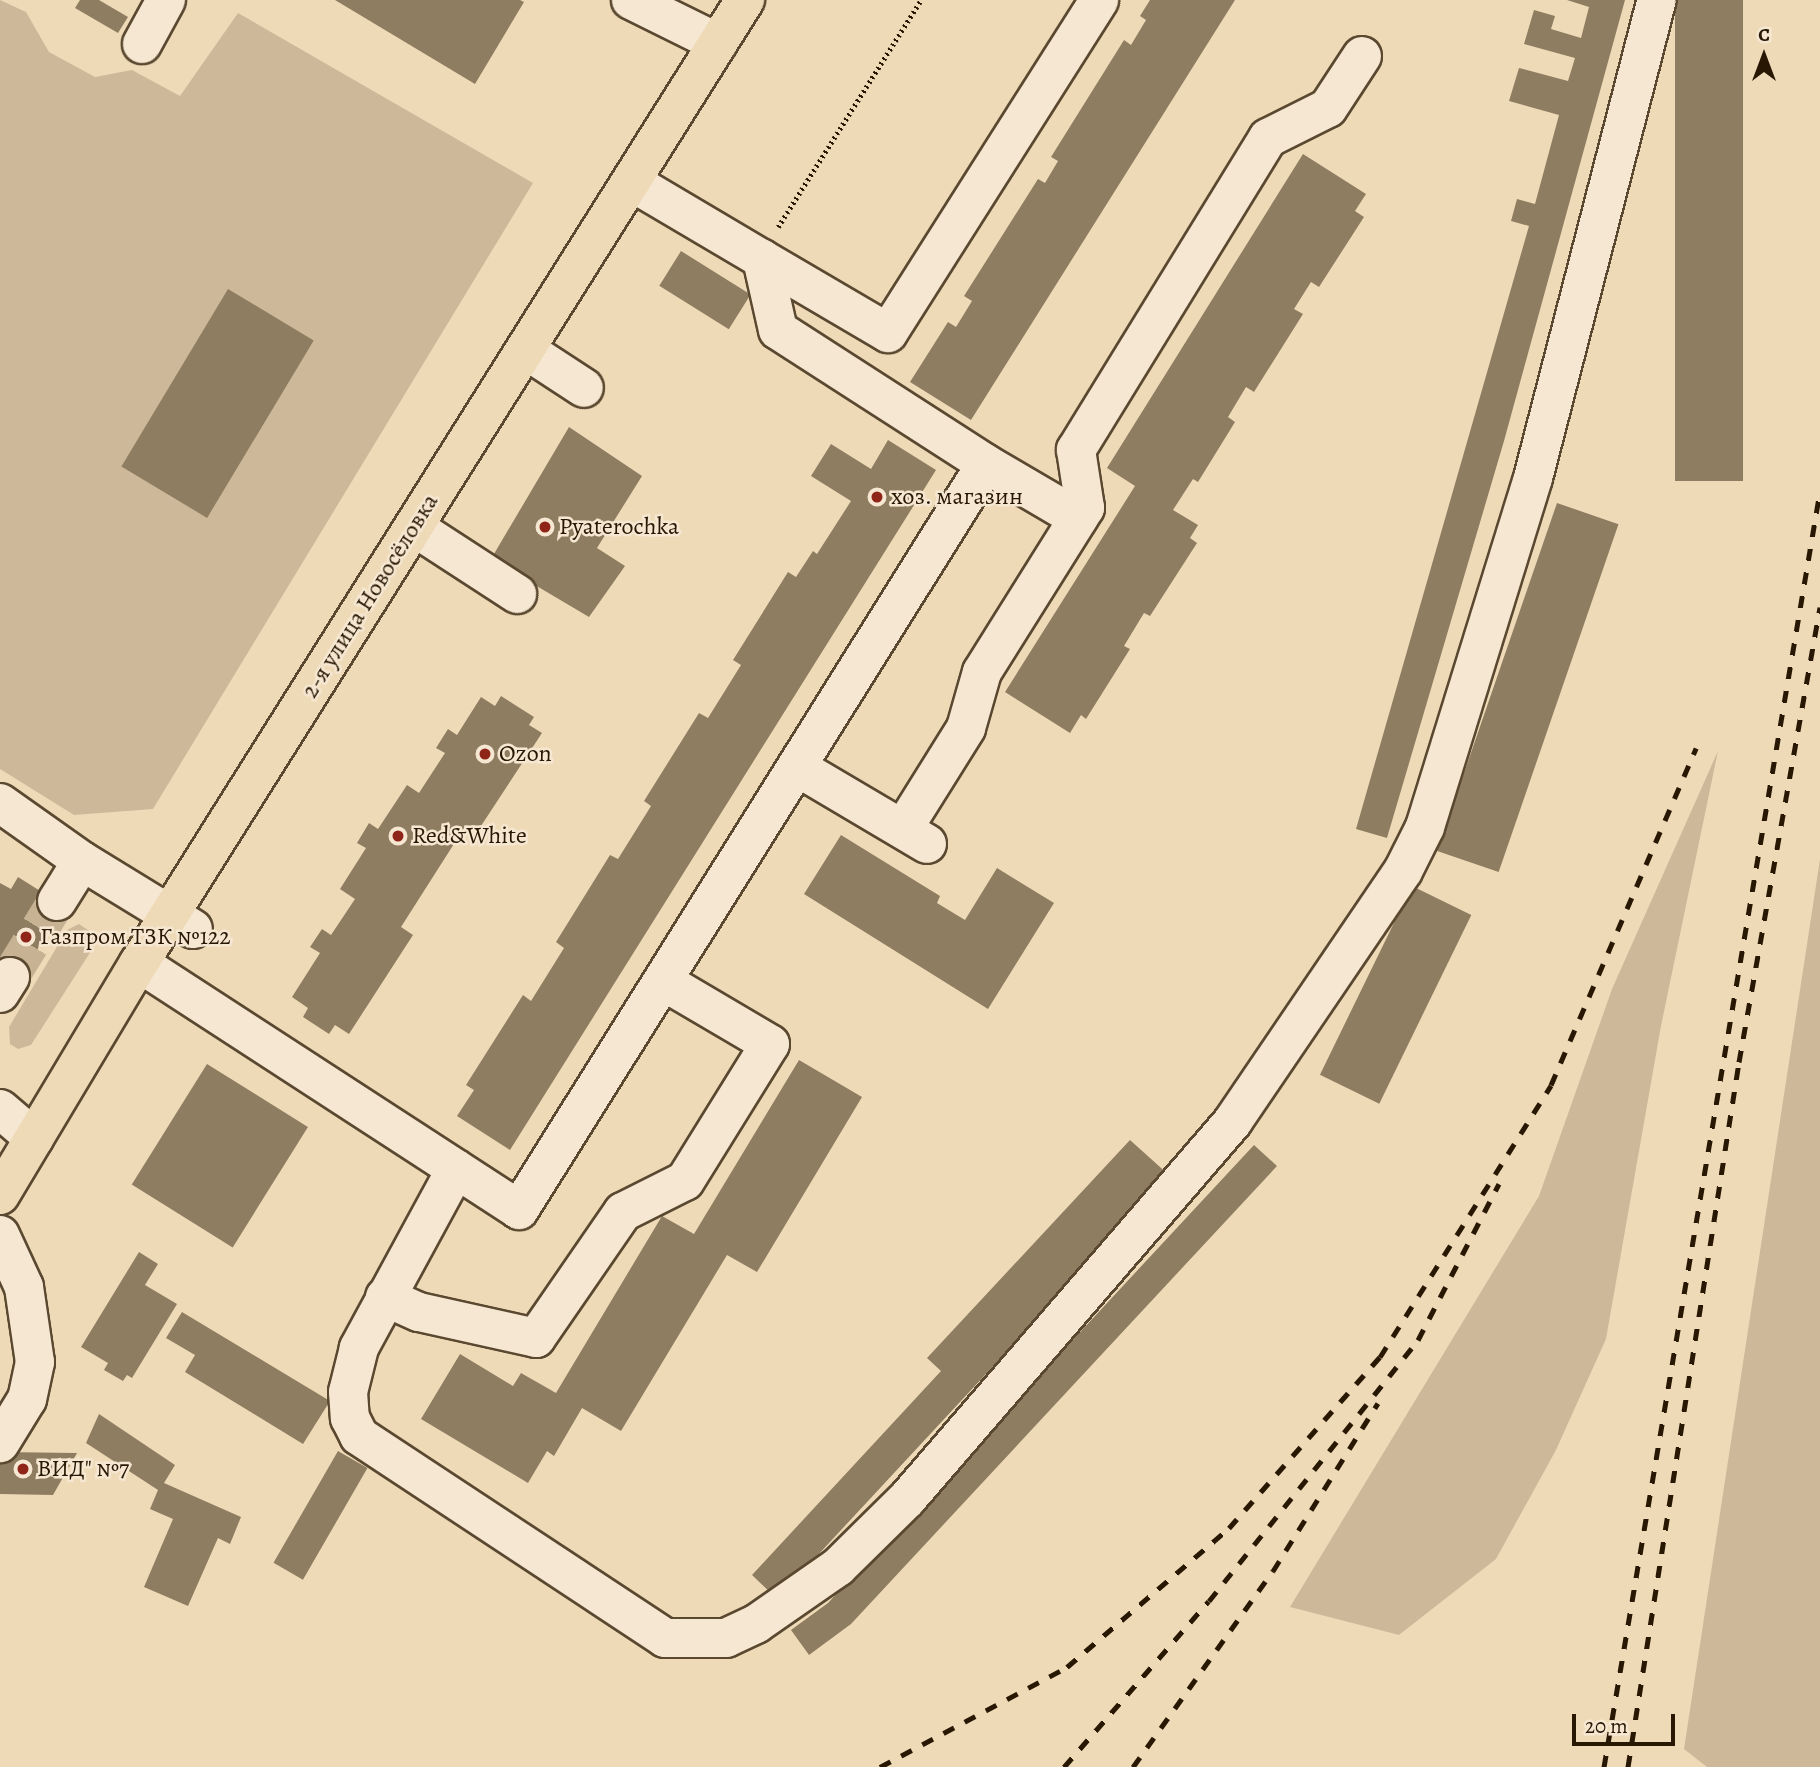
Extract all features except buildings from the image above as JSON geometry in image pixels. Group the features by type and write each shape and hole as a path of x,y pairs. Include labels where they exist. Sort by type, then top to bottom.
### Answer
{"main road":[{"name":"2-я улица Новосёловка","path":"0,1195 139,963 183,949 414,527 745,0"}],"street":[{"path":"142,44 166,0"},
{"path":"631,0 718,43"},
{"path":"632,181 888,333 1099,0"},
{"path":"456,1169 384,1297 359,1348 348,1392 350,1418 359,1436 665,1638 726,1638 756,1624 838,1567 907,1499 1233,1121 1408,860 1425,827 1533,478 1657,0"},
{"path":"797,767 915,837 966,727 982,672 1084,508 1076,450 1268,138 1328,108 1362,56"},
{"path":"762,259 778,330 986,464 1078,518"},
{"path":"526,350 584,388"},
{"path":"0,803 82,861 183,949 456,1169 519,1210 986,464"},
{"path":"414,527 517,594"},
{"path":"57,901 82,861"},
{"path":"139,963 183,949"},
{"path":"384,1297 419,1312 536,1338 623,1212 685,1181 771,1044 663,981"},
{"path":"0,1109 34,1138"},
{"path":"0,1236 24,1287 35,1362 27,1399 0,1443"}],"path":[{"path":"762,259 765,248 921,0"}],"shaded area":[{"path":"0,0 26,12 49,52 95,77 132,70 180,96 238,13 533,183 153,809 74,815 0,769"},
{"path":"1718,751 1661,1026 1606,1339 1556,1450 1496,1559 1399,1635 1290,1607 1539,1196 1612,989"},
{"path":"1820,859 1820,1767 1707,1767 1684,1749"},
{"path":"79,924 94,934 93,948 31,1045 18,1049 10,1044 9,1027 67,930"}],"tunnel":[{"path":"10,977 57,901"}],"railway":[{"path":"1604,1767 1820,491"},
{"path":"1628,1767 1739,1062 1820,607"},
{"path":"880,1767 1067,1667 1229,1528 1380,1357 1551,1085 1696,748"},
{"path":"1064,1767 1209,1601 1418,1340 1499,1184"},
{"path":"1133,1767 1273,1571 1378,1403"}],"place":[{"name":"хоз. магазин","path":"877,497"},
{"name":"Pyaterochka","path":"545,527"},
{"name":"Ozon","path":"485,754"},
{"name":"Red&White","path":"398,836"},
{"name":"Газпром ТЗК №122","path":"26,937"},
{"name":"ВИД\" №7","path":"23,1469"}]}
